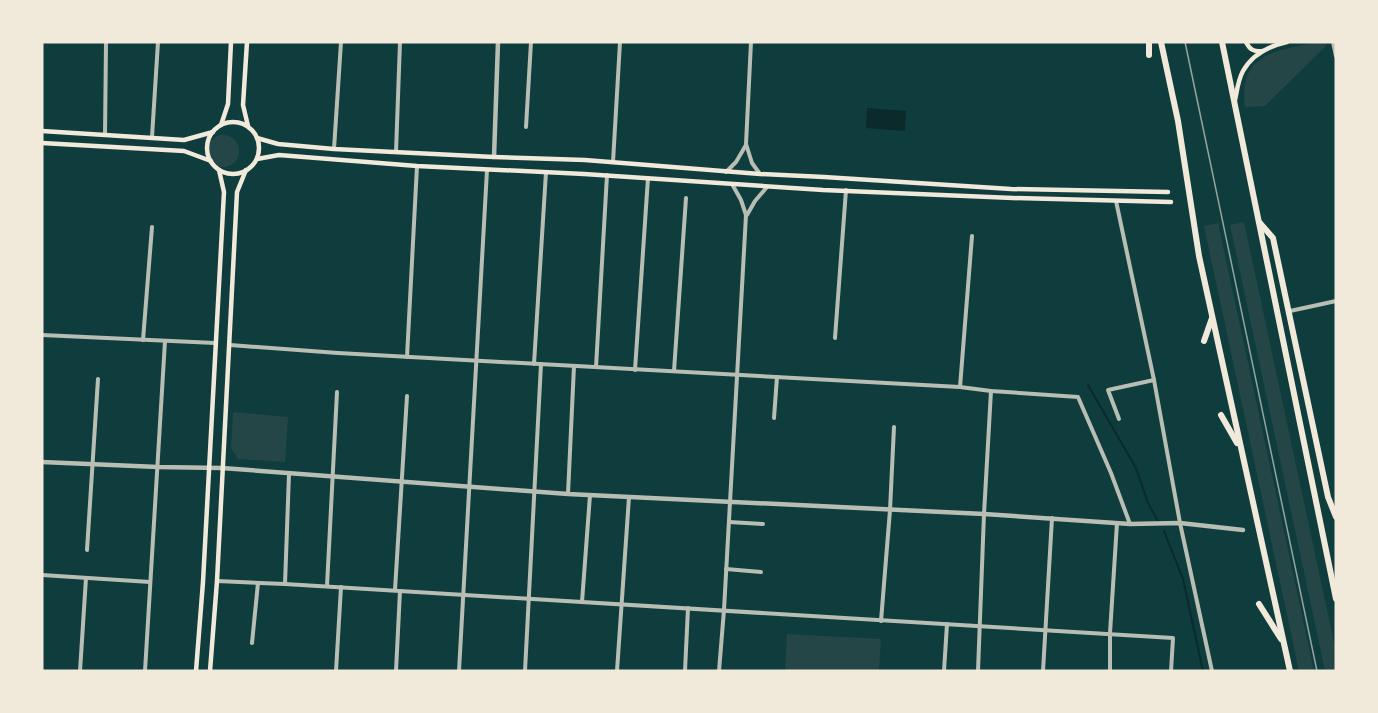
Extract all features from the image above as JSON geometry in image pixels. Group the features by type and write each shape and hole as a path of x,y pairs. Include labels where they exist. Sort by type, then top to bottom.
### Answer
{"highway":[{"path":"1149,42 1149,55"},
{"path":"1161,42 1178,121 1199,256 1290,671"},
{"path":"1222,42 1336,599"},
{"path":"1258,222 1273,238 1328,497 1336,518"},
{"path":"1204,341 1212,318"},
{"path":"1221,415 1241,450"},
{"path":"1259,604 1284,643"}],"main road":[{"path":"221,125 228,104 231,42"},
{"path":"219,170 232,174 246,170 257,159 259,152 257,138 248,126 243,105 247,42"},
{"path":"1246,42 1256,52 1263,51"},
{"path":"1235,100 1242,73 1251,60 1263,51 1287,42"},
{"path":"196,671 224,192 219,170 211,161 207,146 213,132 221,125 235,122 248,126"},
{"path":"42,131 184,140 213,132"},
{"path":"257,138 278,144 334,149 585,160 726,172 1011,189 1168,192"},
{"path":"42,142 184,151 211,161"},
{"path":"257,159 279,156 823,190 1171,202"},
{"path":"584,174 585,160"},
{"path":"210,671 217,581 237,192 246,170"},
{"path":"823,190 824,177"}],"street":[{"path":"105,135 106,42"},
{"path":"152,138 158,42"},
{"path":"334,149 341,42"},
{"path":"396,152 400,42"},
{"path":"494,157 498,42"},
{"path":"526,127 531,42"},
{"path":"613,162 620,42"},
{"path":"751,42 746,144 752,163 760,174"},
{"path":"1333,42 1336,56"},
{"path":"726,172 736,162 746,144"},
{"path":"407,357 417,166"},
{"path":"459,671 487,170"},
{"path":"534,364 546,172"},
{"path":"596,367 607,176"},
{"path":"635,370 648,178"},
{"path":"719,671 746,215 741,200 731,183"},
{"path":"746,215 767,187"},
{"path":"835,338 846,190"},
{"path":"674,372 686,198"},
{"path":"1116,201 1212,671"},
{"path":"142,340 152,227"},
{"path":"960,387 972,236"},
{"path":"1290,311 1336,301"},
{"path":"42,334 215,343"},
{"path":"145,671 165,341"},
{"path":"230,345 475,361 960,387 1078,397 1130,524"},
{"path":"525,671 541,364"},
{"path":"568,494 574,366"},
{"path":"774,418 777,377"},
{"path":"87,550 98,379"},
{"path":"1119,419 1107,390 1154,380"},
{"path":"978,671 991,391"},
{"path":"327,586 337,392"},
{"path":"396,671 396,566 407,396"},
{"path":"880,621 890,510 894,427"},
{"path":"42,462 208,467 568,494 984,514 1130,524 1180,523 1244,530"},
{"path":"285,584 289,474"},
{"path":"582,602 590,495"},
{"path":"617,671 629,497"},
{"path":"1043,671 1052,519"},
{"path":"729,522 763,524"},
{"path":"1110,671 1117,523"},
{"path":"726,569 761,572"},
{"path":"42,575 150,582"},
{"path":"80,671 86,578"},
{"path":"217,581 1173,638 1171,671"},
{"path":"252,643 258,583"},
{"path":"336,671 341,587"},
{"path":"685,671 688,608"},
{"path":"944,671 947,624"}],"shaded area":[{"path":"1326,42 1327,45 1265,106 1245,107 1244,89 1254,65 1275,52"},
{"path":"867,108 906,111 905,131 866,128"},
{"path":"223,135 234,140 239,151 234,162 223,167 212,162 207,151 212,140"},
{"path":"1244,222 1336,652 1336,671 1325,671 1230,225"},
{"path":"1218,223 1314,671 1299,671 1204,226"},
{"path":"233,412 288,417 285,462 238,459 231,448"},
{"path":"787,634 881,639 879,671 785,671"}],"waterway":[{"path":"1088,385 1136,468 1148,503 1159,523"},
{"path":"1164,531 1183,579 1203,671"}],"tram line":[{"path":"1185,42 1317,671"}]}
